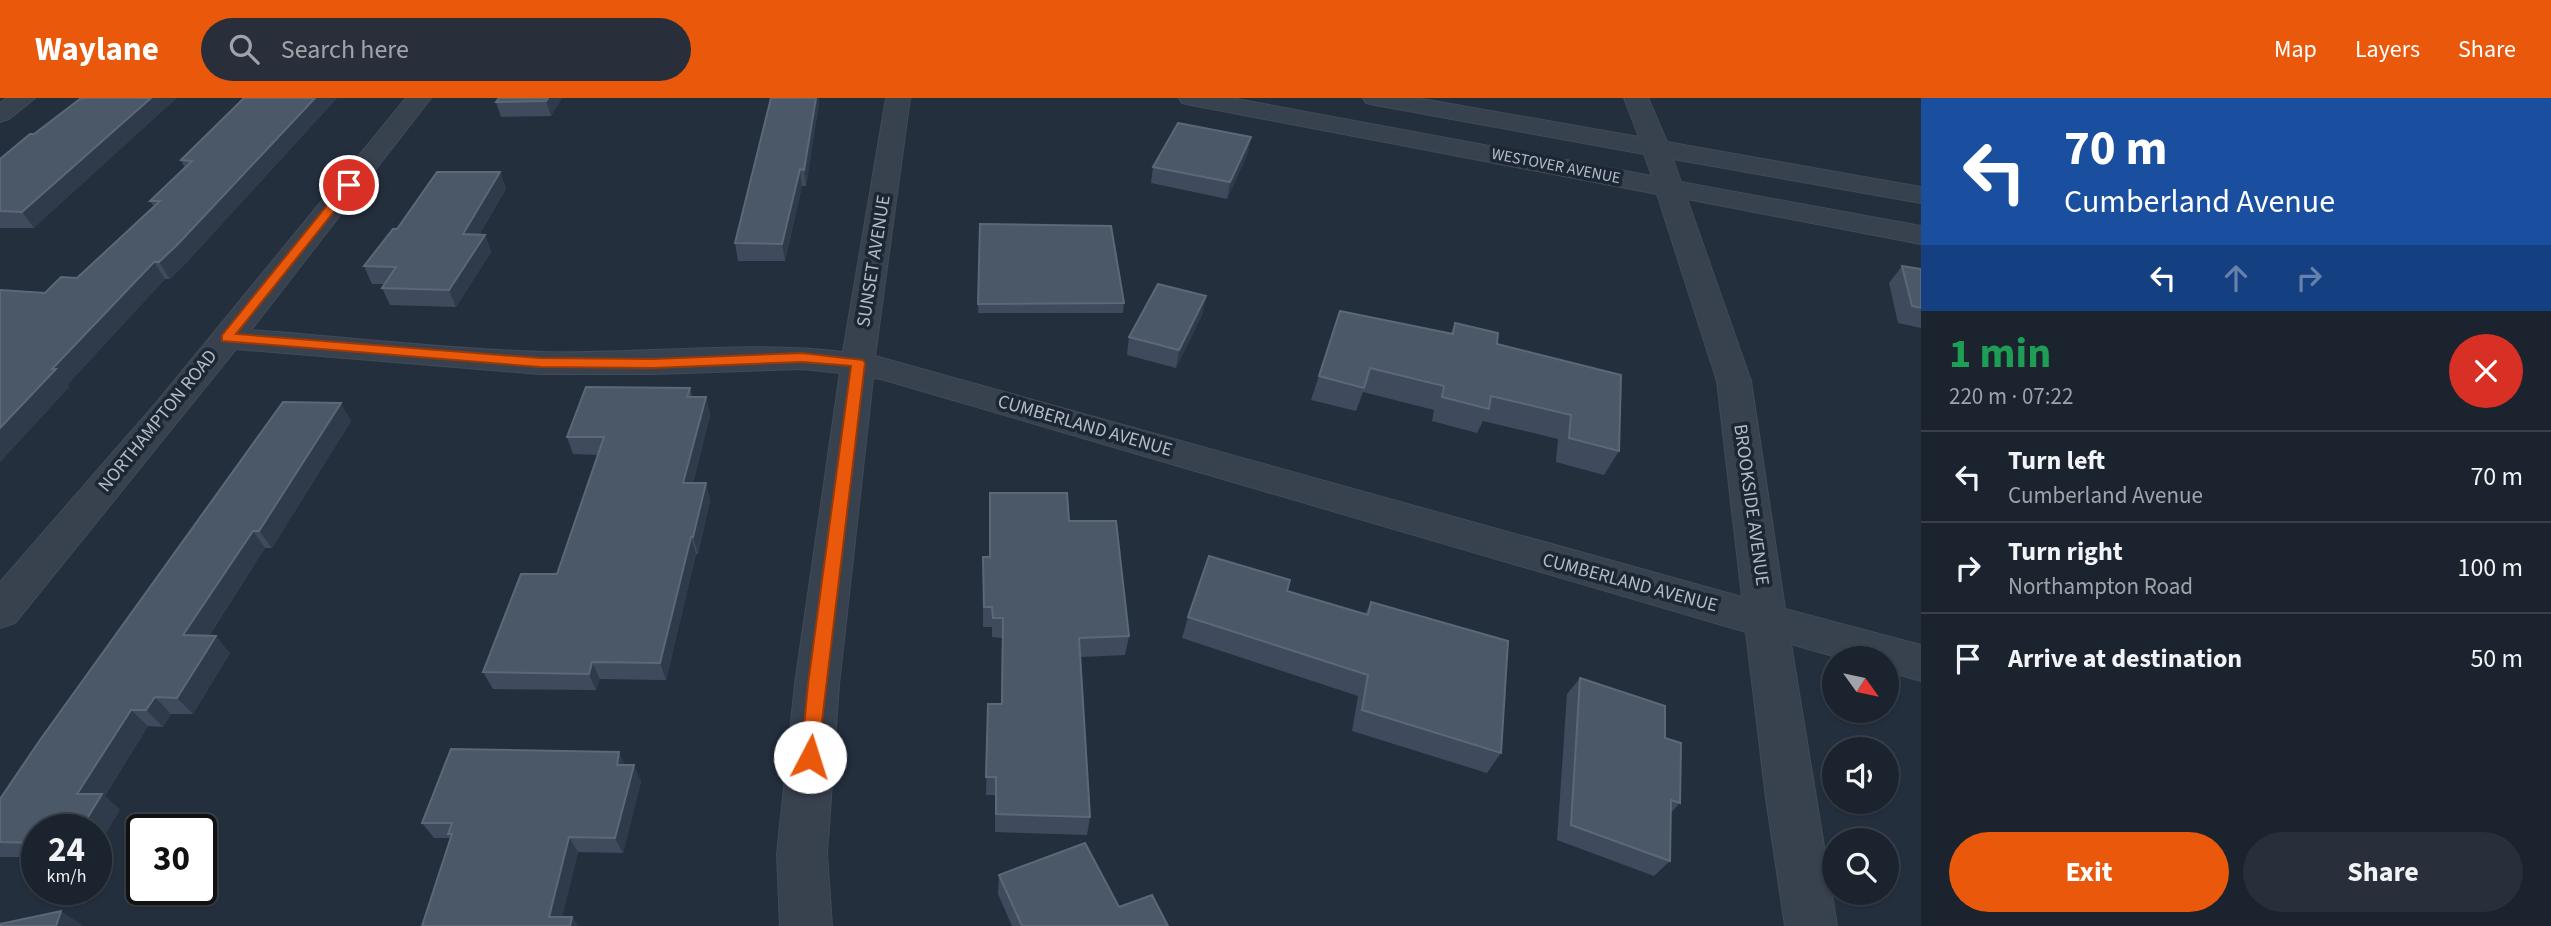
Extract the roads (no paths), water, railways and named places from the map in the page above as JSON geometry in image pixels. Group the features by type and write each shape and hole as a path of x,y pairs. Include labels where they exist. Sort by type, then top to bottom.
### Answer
{"street":[{"path":"0,114 23,98"},
{"name":"NORTHAMPTON ROAD","path":"0,611 226,338 419,98"},
{"name":"SUNSET AVENUE","path":"806,926 802,853 817,684 870,269 891,158 898,98"},
{"name":"WESTOVER AVENUE","path":"1191,98 1260,104 1921,235"},
{"name":"WESTOVER AVENUE","path":"1375,98 1921,195"},
{"name":"BROOKSIDE AVENUE","path":"1636,98 1734,381 1790,798 1811,926"},
{"name":"CUMBERLAND AVENUE","path":"226,338 540,363 653,363 802,358 859,363 1530,555 1921,663"}]}
